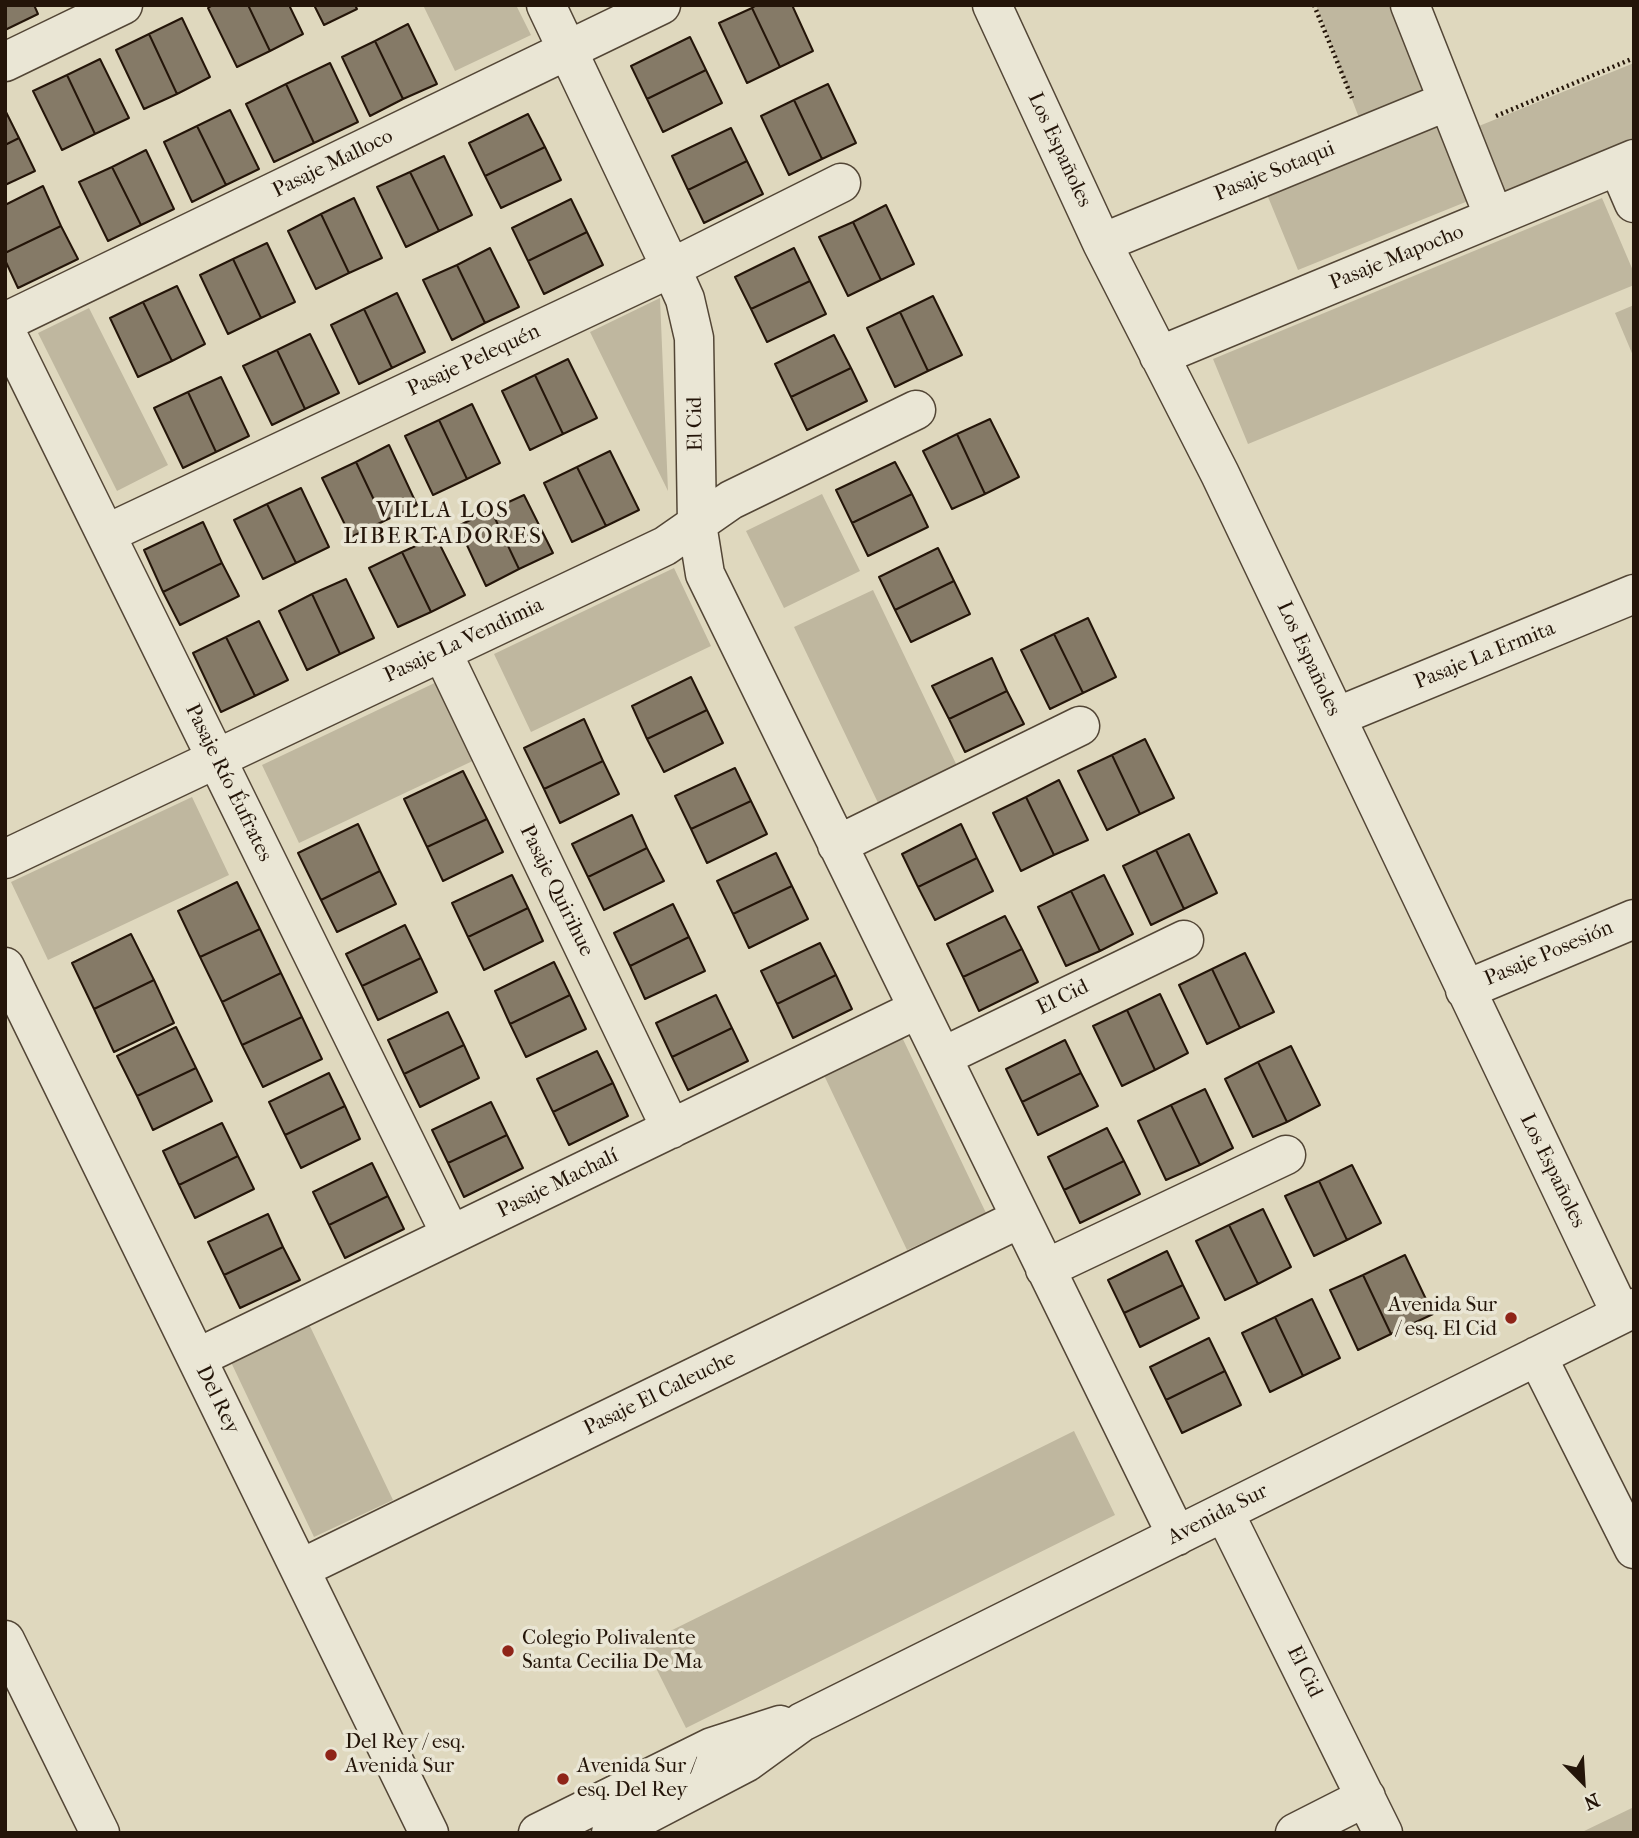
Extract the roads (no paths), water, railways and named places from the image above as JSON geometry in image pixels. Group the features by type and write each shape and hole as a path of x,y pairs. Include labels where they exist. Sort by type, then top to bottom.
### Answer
{"street":[{"path":"5,62 122,5"},
{"name":"El Cid","path":"546,5 685,299 694,338 697,524 705,573 1177,1536"},
{"name":"Pasaje Malloco","path":"5,322 661,5"},
{"name":"Los Españoles","path":"992,5 1102,243 1215,463 1465,990 1627,1311"},
{"path":"1410,5 1494,217"},
{"name":"Pasaje Sotaqui","path":"1102,243 1367,134 1454,116"},
{"path":"1626,163 1634,203"},
{"name":"Pasaje Mapocho","path":"1159,356 1626,163"},
{"name":"Pasaje Pelequén","path":"106,534 671,268 841,183"},
{"name":"Pasaje Río Éufrates","path":"5,330 451,1235"},
{"name":"Pasaje La Vendimia","path":"5,859 665,546 731,500 916,410"},
{"name":"Pasaje La Ermita","path":"1336,718 1634,594"},
{"name":"Pasaje Quirihue","path":"442,652 670,1129"},
{"path":"837,845 1080,726"},
{"name":"Pasaje Posesión","path":"1465,990 1634,919"},
{"name":"El Cid","path":"942,1057 1184,940"},
{"name":"Del Rey","path":"5,967 429,1833"},
{"name":"Pasaje Machalí","path":"197,1358 918,1009"},
{"path":"1045,1269 1286,1155"},
{"name":"Pasaje El Caleuche","path":"300,1569 1021,1218"},
{"name":"Avenida Sur","path":"611,1833 747,1762 802,1722 1627,1311"},
{"path":"1537,1356 1634,1549"},
{"name":"El Cid","path":"1224,1511 1383,1833"},
{"path":"5,1640 100,1833"},
{"name":"Avenida Sur","path":"538,1833 712,1747 780,1725 802,1722"},
{"path":"1295,1833 1366,1797"}],"place":[{"name":"Avenida Sur / esq. El Cid","path":"1511,1318"},
{"name":"Colegio Polivalente Santa Cecilia De Ma","path":"508,1651"},
{"name":"Del Rey / esq. Avenida Sur","path":"331,1755"},
{"name":"Avenida Sur / esq. Del Rey","path":"563,1779"}],"district":[{"name":"VILLA LOS LIBERTADORES","path":"443,524"}]}
